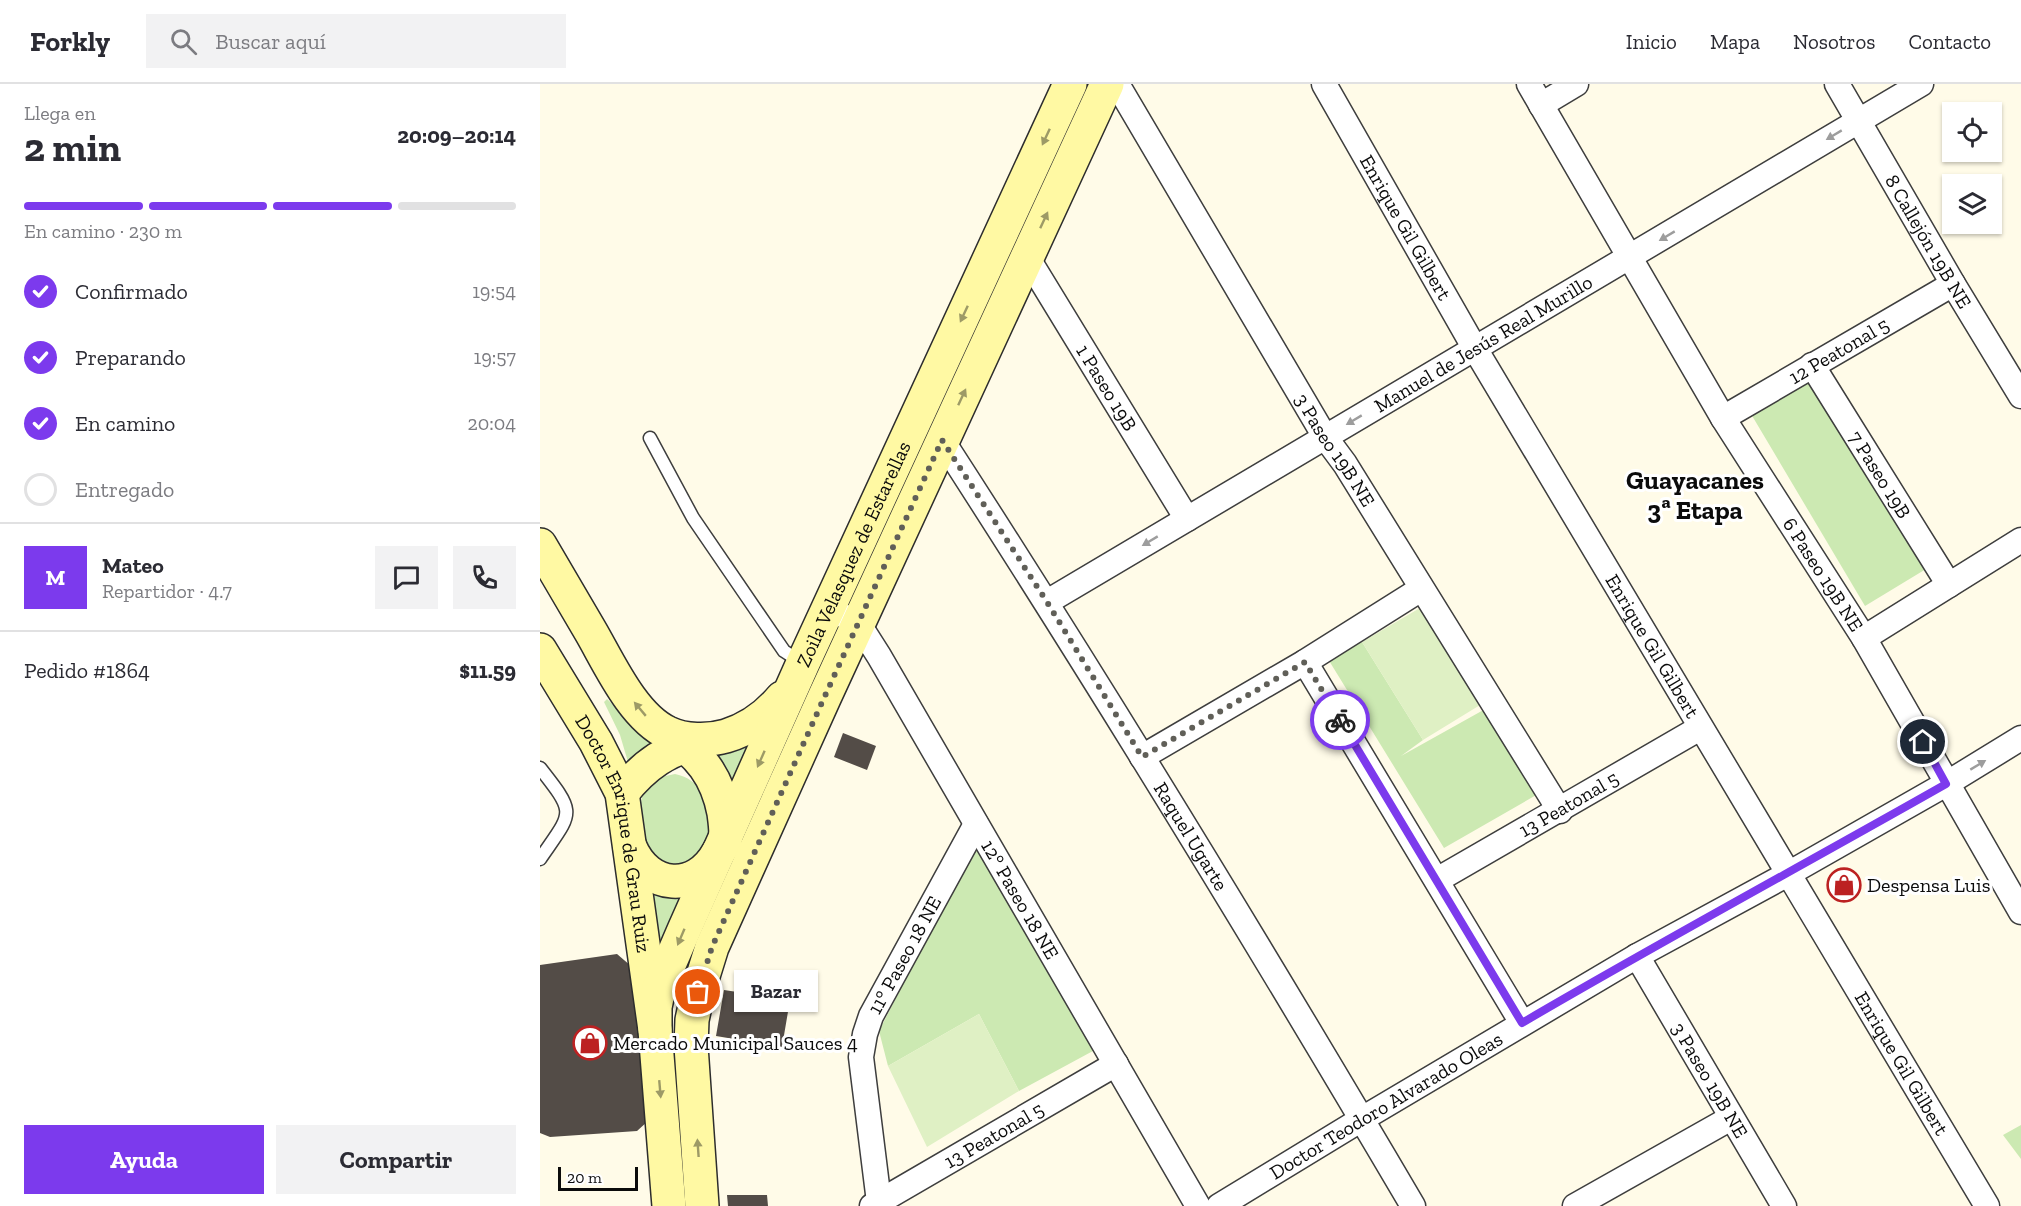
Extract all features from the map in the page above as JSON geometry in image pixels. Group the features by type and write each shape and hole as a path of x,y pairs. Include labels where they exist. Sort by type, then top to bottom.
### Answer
{"street":[{"name":"Zoila Velasquez de Estarellas","path":"654,1030 659,988 798,673 1070,84"},
{"name":"Zoila Velasquez de Estarellas","path":"702,1206 691,1046 692,1020 712,947 858,623 1107,84"},
{"name":"3 Paseo 19B NE","path":"1117,84 1325,437 1345,465 1560,811"},
{"name":"Enrique Gil Gilbert","path":"1324,84 1474,347 1987,1206"},
{"name":"6 Paseo 19B NE","path":"1529,84 1723,418 1864,638 2021,912"},
{"path":"1541,105 1576,84"},
{"name":"8 Callejón 19B NE","path":"1837,84 2021,396"},
{"name":"Manuel de Jesús Real Murillo","path":"1047,602 1921,84"},
{"name":"1 Paseo 19B","path":"1027,257 1187,519"},
{"name":"12 Peatonal 5","path":"1723,418 1953,284"},
{"name":"7 Paseo 19B","path":"1812,365 1949,585"},
{"name":"Raquel Ugarte","path":"942,440 1047,602 1413,1206"},
{"path":"1864,638 2021,540"},
{"path":"540,545 622,686 651,721 689,739 713,779 721,799 725,820 725,841 714,861 698,875 678,881 657,878 640,866 630,847"},
{"path":"1142,757 1305,662 1421,589"},
{"name":"12° Paseo 18 NE","path":"829,607 858,623 879,656 1198,1206"},
{"name":"Doctor Enrique de Grau Ruiz","path":"540,650 596,741 622,793 654,1030"},
{"path":"1305,662 1522,1023"},
{"path":"622,793 638,774 657,758 689,739 742,730 763,718 798,673"},
{"name":"13 Peatonal 5","path":"1437,880 1560,811 1700,728"},
{"name":"Doctor Teodoro Alvarado Oleas","path":"1219,1206 1636,956 1788,874 1946,784 2021,738"},
{"name":"11° Paseo 18 NE","path":"876,1204 861,1057 865,1034 871,1016 976,824"},
{"name":"3 Paseo 19B NE","path":"1636,956 1784,1206"},
{"path":"654,1030 669,1206"},
{"name":"13 Peatonal 5","path":"876,1204 1116,1064"},
{"path":"1575,1206 1731,1118"}],"lane":[{"path":"651,438 700,527 798,673"},
{"path":"540,768 561,795 568,811 566,823 540,859"}],"green space":[{"path":"1813,377 1926,569 1865,606 1751,414"},
{"path":"1425,605 1485,702 1423,740 1362,642"},
{"path":"1362,642 1423,740 1401,756 1487,708 1538,794 1444,848 1328,659"},
{"path":"607,699 624,715 660,739 628,762 620,735 604,702"},
{"path":"749,744 731,789 707,753"},
{"path":"675,774 697,785 714,821 699,859 673,866 648,856 641,804 643,794 649,785 659,778"},
{"path":"977,840 1104,1045 1019,1091 979,1014 888,1066 879,1031"},
{"path":"647,887 687,891 662,948 653,945"},
{"path":"979,1014 1019,1091 927,1147 888,1066"},
{"path":"2021,1125 2021,1159 2003,1135"}],"building":[{"path":"843,733 876,746 867,770 834,757"},
{"name":"Mercado Municipal Sauces 4","path":"617,954 631,966 648,1121 637,1131 550,1137 540,1133 540,965"},
{"path":"724,990 790,1000 782,1047 716,1036"},
{"path":"727,1195 767,1195 768,1206 728,1206"}],"way so far":[{"path":"698,992 712,947 942,440 1047,602 1142,757 1305,662 1340,720"}],"place":[{"name":"Despensa Luis","path":"1844,885"},
{"name":"Bazar","path":"698,992"},
{"name":"Mercado Municipal Sauces 4","path":"590,1043"}],"district":[{"name":"Guayacanes 3ª Etapa","path":"1695,495"}],"route":[{"path":"1340,720 1522,1023 1636,956 1788,874 1946,784 1923,742"}]}
